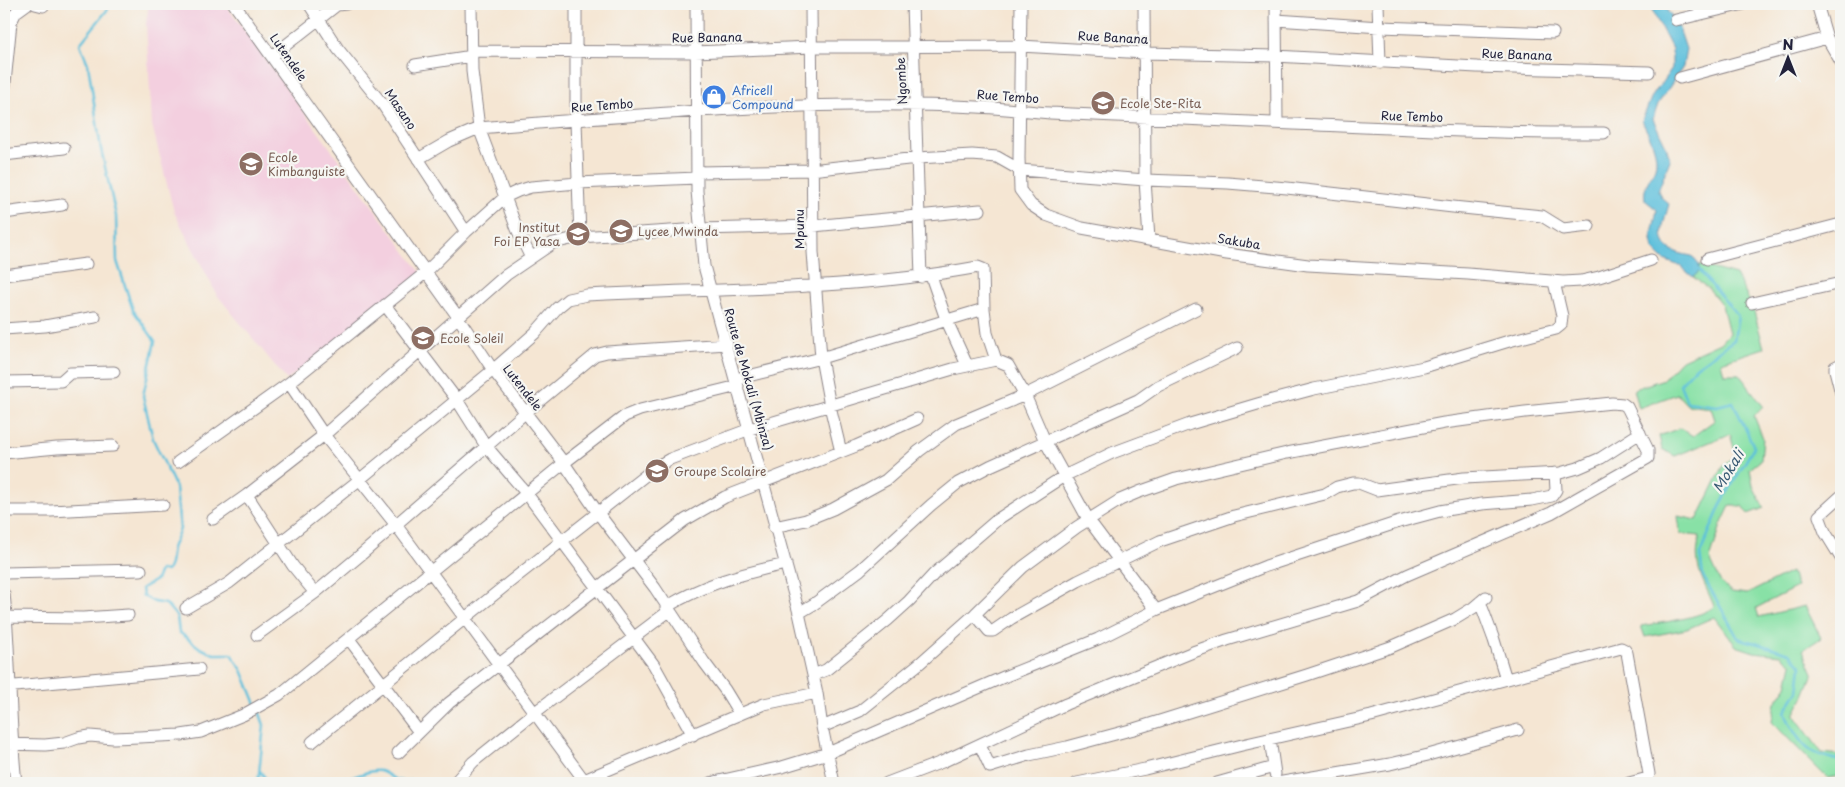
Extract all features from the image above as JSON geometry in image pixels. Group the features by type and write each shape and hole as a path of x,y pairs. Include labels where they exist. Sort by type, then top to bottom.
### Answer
{"street":[{"path":"4,93 11,22 16,12 27,4"},
{"path":"35,4 43,6 45,4"},
{"name":"Lutendele","path":"234,4 458,317 492,370 564,463 598,513 654,588 739,713"},
{"name":"Masano","path":"309,4 338,49 383,105 466,232"},
{"path":"272,56 340,4"},
{"path":"471,4 472,71 479,128 516,229 531,258"},
{"path":"576,4 576,121 580,237"},
{"name":"Route de Mokali (Mbinza)","path":"696,4 697,175 700,229 710,289 727,344 764,481 774,527 799,613 834,783"},
{"name":"Mpunu","path":"811,4 811,170 815,285 821,358 841,452"},
{"name":"Ngombe","path":"912,4 918,217 926,276 967,365"},
{"name":"Sakuba","path":"1021,4 1019,158 1021,192 1031,206 1046,215 1082,228 1228,254 1308,265 1468,274 1554,282 1581,281 1651,260"},
{"path":"1144,4 1145,180 1149,239"},
{"path":"1276,4 1277,123"},
{"path":"1378,4 1380,62"},
{"path":"1676,20 1744,4"},
{"path":"1817,4 1827,38 1841,62"},
{"path":"1276,20 1380,27 1553,33"},
{"path":"1680,78 1827,38"},
{"name":"Rue Banana","path":"415,65 472,53 575,51 695,52 811,48 1020,46 1649,72"},
{"name":"Rue Tembo","path":"418,159 449,141 479,128 696,112 811,106 978,107 1145,118 1408,130 1555,134 1604,133"},
{"path":"4,155 64,148"},
{"path":"178,462 289,383 425,273 504,197 518,190 531,187 697,175 811,170 917,158 972,156 997,157 1020,170 1145,180 1287,188 1542,216 1563,229 1590,226"},
{"path":"4,213 62,205"},
{"path":"212,519 247,495 324,435 506,275 553,243 580,237 700,229 812,226 980,210"},
{"path":"1707,259 1841,224"},
{"path":"4,275 86,264"},
{"path":"186,608 229,583 359,480 536,333 557,308 568,299 587,296 710,289 815,285 926,276 981,268 983,269 987,333 996,360"},
{"path":"813,675 826,670 888,620 934,574 998,518 1064,476 1112,453 1190,424 1314,389 1424,367 1509,341 1556,330 1561,325 1562,316 1554,282"},
{"path":"1752,303 1841,283"},
{"path":"385,305 457,400 486,446 527,494 654,666 693,735"},
{"path":"8,744 45,745 64,743 90,736 181,735 201,732 243,715 279,695 564,463 625,416 984,309"},
{"path":"774,527 806,520 833,509 886,480 919,451 956,424 1025,394 1196,309"},
{"path":"4,329 45,326 95,317"},
{"path":"257,635 314,593 595,355 607,352 727,344"},
{"path":"799,613 860,570 958,483 990,466 1138,400 1158,386 1237,348"},
{"path":"312,742 598,513 670,459 750,429 967,365 996,360 1008,366 1025,394 1045,441 1088,519 1156,610"},
{"path":"1841,364 1835,367 1835,370 1841,393"},
{"path":"4,382 62,381 70,374 114,372"},
{"path":"289,383 324,435 396,525 499,663 584,782 739,713 764,704 817,693"},
{"path":"822,727 860,711 920,663 975,614 1023,567 1088,519 1120,500 1176,479 1287,453 1444,423 1525,412 1618,403 1627,407 1648,450 1648,458 1551,513 1407,575 1358,600 1193,652 1066,704 1013,727 942,762 888,783"},
{"path":"398,753 448,703 685,520 725,497 841,452 917,419"},
{"path":"975,614 989,631 993,631 1012,618 1078,581 1169,538 1234,516 1325,494 1337,487 1353,482 1377,490 1464,478 1555,473 1578,468 1602,458 1640,433"},
{"path":"4,453 57,448 113,446"},
{"path":"710,783 782,767 828,754 944,702 1098,639 1156,610 1266,566 1399,522 1440,511 1552,496 1556,490 1555,473"},
{"path":"247,495 293,566 314,593"},
{"path":"1841,496 1819,516 1825,532 1841,558"},
{"path":"4,510 51,511 163,505"},
{"path":"457,780 473,762 534,713 690,593 731,578 786,564"},
{"path":"4,573 141,570"},
{"path":"4,594 8,744 16,783"},
{"path":"980,744 990,767 1029,755 1134,729 1391,647 1456,619 1483,600 1506,679"},
{"path":"5,617 83,618 128,615"},
{"path":"349,639 419,732"},
{"path":"1081,783 1370,716 1621,648 1627,653 1649,774 1648,778 1644,780 1629,783"},
{"path":"7,687 199,669"},
{"path":"1270,739 1277,783 1399,762 1518,730"},
{"path":"1217,783 1274,767"}],"shaded area":[{"name":"Ecole Kimbanguiste","path":"149,4 225,4 421,273 287,380 217,295 174,212 152,125 146,24"}],"green space":[{"path":"1699,265 1736,275 1753,308 1764,348 1721,362 1724,374 1739,374 1763,406 1754,416 1763,438 1761,460 1750,469 1753,486 1764,508 1748,514 1742,506 1730,506 1721,525 1710,559 1721,583 1732,592 1747,594 1791,572 1797,587 1756,608 1759,617 1805,606 1821,638 1803,650 1813,673 1794,715 1822,753 1841,755 1841,776 1827,778 1772,722 1775,703 1787,686 1792,664 1781,655 1754,652 1736,646 1714,617 1687,629 1645,637 1641,626 1691,617 1701,614 1714,606 1698,564 1697,556 1700,536 1680,534 1678,516 1697,520 1724,465 1736,455 1730,434 1675,456 1662,449 1659,436 1680,428 1693,436 1715,420 1711,408 1687,405 1677,394 1639,408 1634,389 1664,379 1680,361 1720,343 1729,333 1722,305 1709,289 1693,277 1698,272"}],"water":[{"path":"1649,4 1663,4 1679,28 1686,49 1683,67 1658,104 1653,119 1666,146 1670,160 1658,191 1669,204 1662,232 1663,239 1665,245 1671,249 1692,256 1699,265 1699,272 1693,277 1680,266 1664,260 1653,249 1651,239 1657,210 1645,200 1645,189 1655,168 1656,157 1652,141 1642,121 1651,98 1672,68 1672,49"}],"waterway":[{"path":"112,4 80,44 88,64 101,149 116,216 117,261 133,310 155,341 143,396 153,439 176,488 180,529 172,548 167,571 160,570 156,580 142,588 143,596 154,602 166,604 177,617 179,632 200,648 214,654 231,654 242,670 256,704"},
{"name":"Mokali","path":"1698,269 1738,316 1734,340 1696,367 1680,384 1687,402 1717,406 1733,402 1754,447 1722,502 1700,554 1703,576 1738,638 1790,653 1801,666 1798,691 1785,712 1787,717 1795,733 1807,748 1818,754 1841,761"},
{"path":"258,783 264,725 259,711"},
{"path":"260,771 269,783"},
{"path":"339,783 370,771 383,772 398,781 419,780 428,783"}],"place":[{"name":"Africell Compound","path":"714,97"},
{"name":"Ecole Ste-Rita","path":"1103,103"},
{"name":"Ecole Kimbanguiste","path":"251,164"},
{"name":"Lycee Mwinda","path":"621,231"},
{"name":"Institut Foi EP Yasa","path":"578,234"},
{"name":"Ecole Soleil","path":"423,338"},
{"name":"Groupe Scolaire","path":"657,471"}]}
